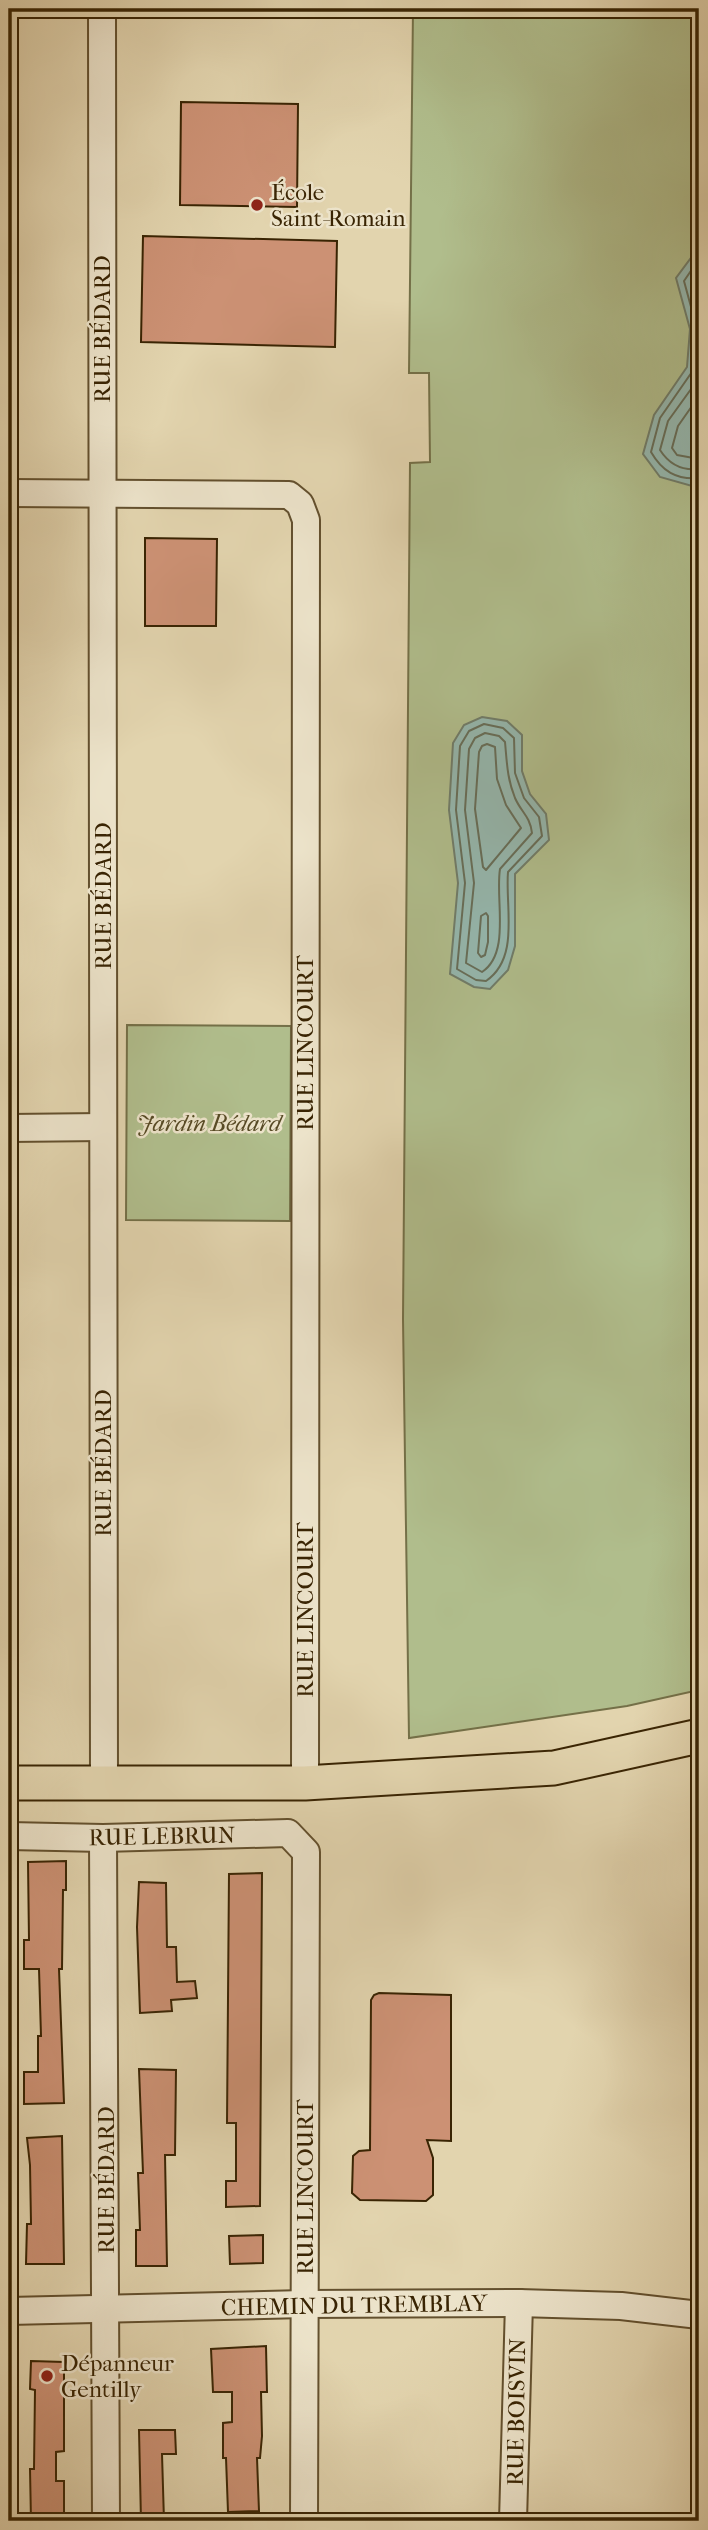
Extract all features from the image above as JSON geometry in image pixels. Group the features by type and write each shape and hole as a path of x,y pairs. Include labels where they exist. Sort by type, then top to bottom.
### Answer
{"main road":[{"path":"9,1783 305,1783 554,1768 699,1736"}],"street":[{"name":"RUE BÉDARD","path":"102,9 104,1784"},
{"path":"9,494 102,494"},
{"name":"RUE LINCOURT","path":"102,494 289,495 300,504 306,520 305,1783"},
{"path":"9,1128 103,1127"},
{"name":"RUE LEBRUN","path":"9,1836 103,1838 288,1833 306,1852"},
{"name":"RUE BÉDARD","path":"103,1838 106,2521"},
{"name":"RUE LINCOURT","path":"304,2521 306,1852"},
{"name":"CHEMIN DU TREMBLAY","path":"9,2311 304,2304 519,2303 621,2306 699,2315"},
{"name":"RUE BOISVIN","path":"513,2521 519,2303"}],"green space":[{"path":"413,9 699,9 699,1690 627,1706 409,1738 403,1319 410,463 430,462 429,373 409,373"},
{"name":"Jardin Bédard","path":"127,1025 291,1026 290,1221 126,1220"}],"water":[{"path":"699,250 699,484 692,486 660,477 643,454 654,415 687,367 690,329 676,278"},
{"path":"482,717 507,721 522,735 522,771 530,794 546,814 549,840 515,874 515,946 508,970 490,989 474,987 450,974 458,883 449,810 453,743 464,725"}],"building":[{"path":"181,102 298,104 297,207 180,205"},
{"path":"143,236 337,241 335,347 141,342"},
{"path":"145,538 217,539 216,626 145,626"},
{"path":"66,1861 62,1969 59,1969 64,2103 24,2104 24,2072 38,2072 38,2036 41,2036 39,1969 24,1969 24,1940 29,1940 28,1862"},
{"path":"262,1873 260,2206 226,2207 226,2181 236,2181 236,2123 227,2123 229,1874"},
{"path":"139,1882 166,1883 167,1947 176,1947 177,1982 195,1981 197,1998 171,2000 172,2011 140,2013 137,1927"},
{"path":"379,1993 451,1995 451,2141 427,2140 433,2158 433,2195 426,2201 360,2200 352,2193 353,2156 359,2151 370,2150 371,2000"},
{"path":"139,2069 176,2070 175,2155 165,2155 167,2266 136,2266 136,2230 140,2230 138,2173 143,2173"},
{"path":"62,2136 64,2264 26,2264 27,2224 31,2224 27,2138"},
{"path":"263,2235 263,2263 230,2264 229,2236"},
{"path":"266,2346 267,2392 261,2392 262,2436 260,2458 257,2458 259,2511 228,2512 223,2423 232,2422 232,2392 213,2392 211,2349"},
{"path":"31,2361 64,2362 64,2451 56,2452 56,2481 64,2481 64,2521 31,2521 30,2469 34,2469 35,2390 30,2389"},
{"path":"139,2430 175,2430 176,2454 162,2454 164,2521 141,2521"}],"place":[{"name":"École Saint-Romain","path":"257,205"},
{"name":"Dépanneur Gentilly","path":"47,2376"}]}
